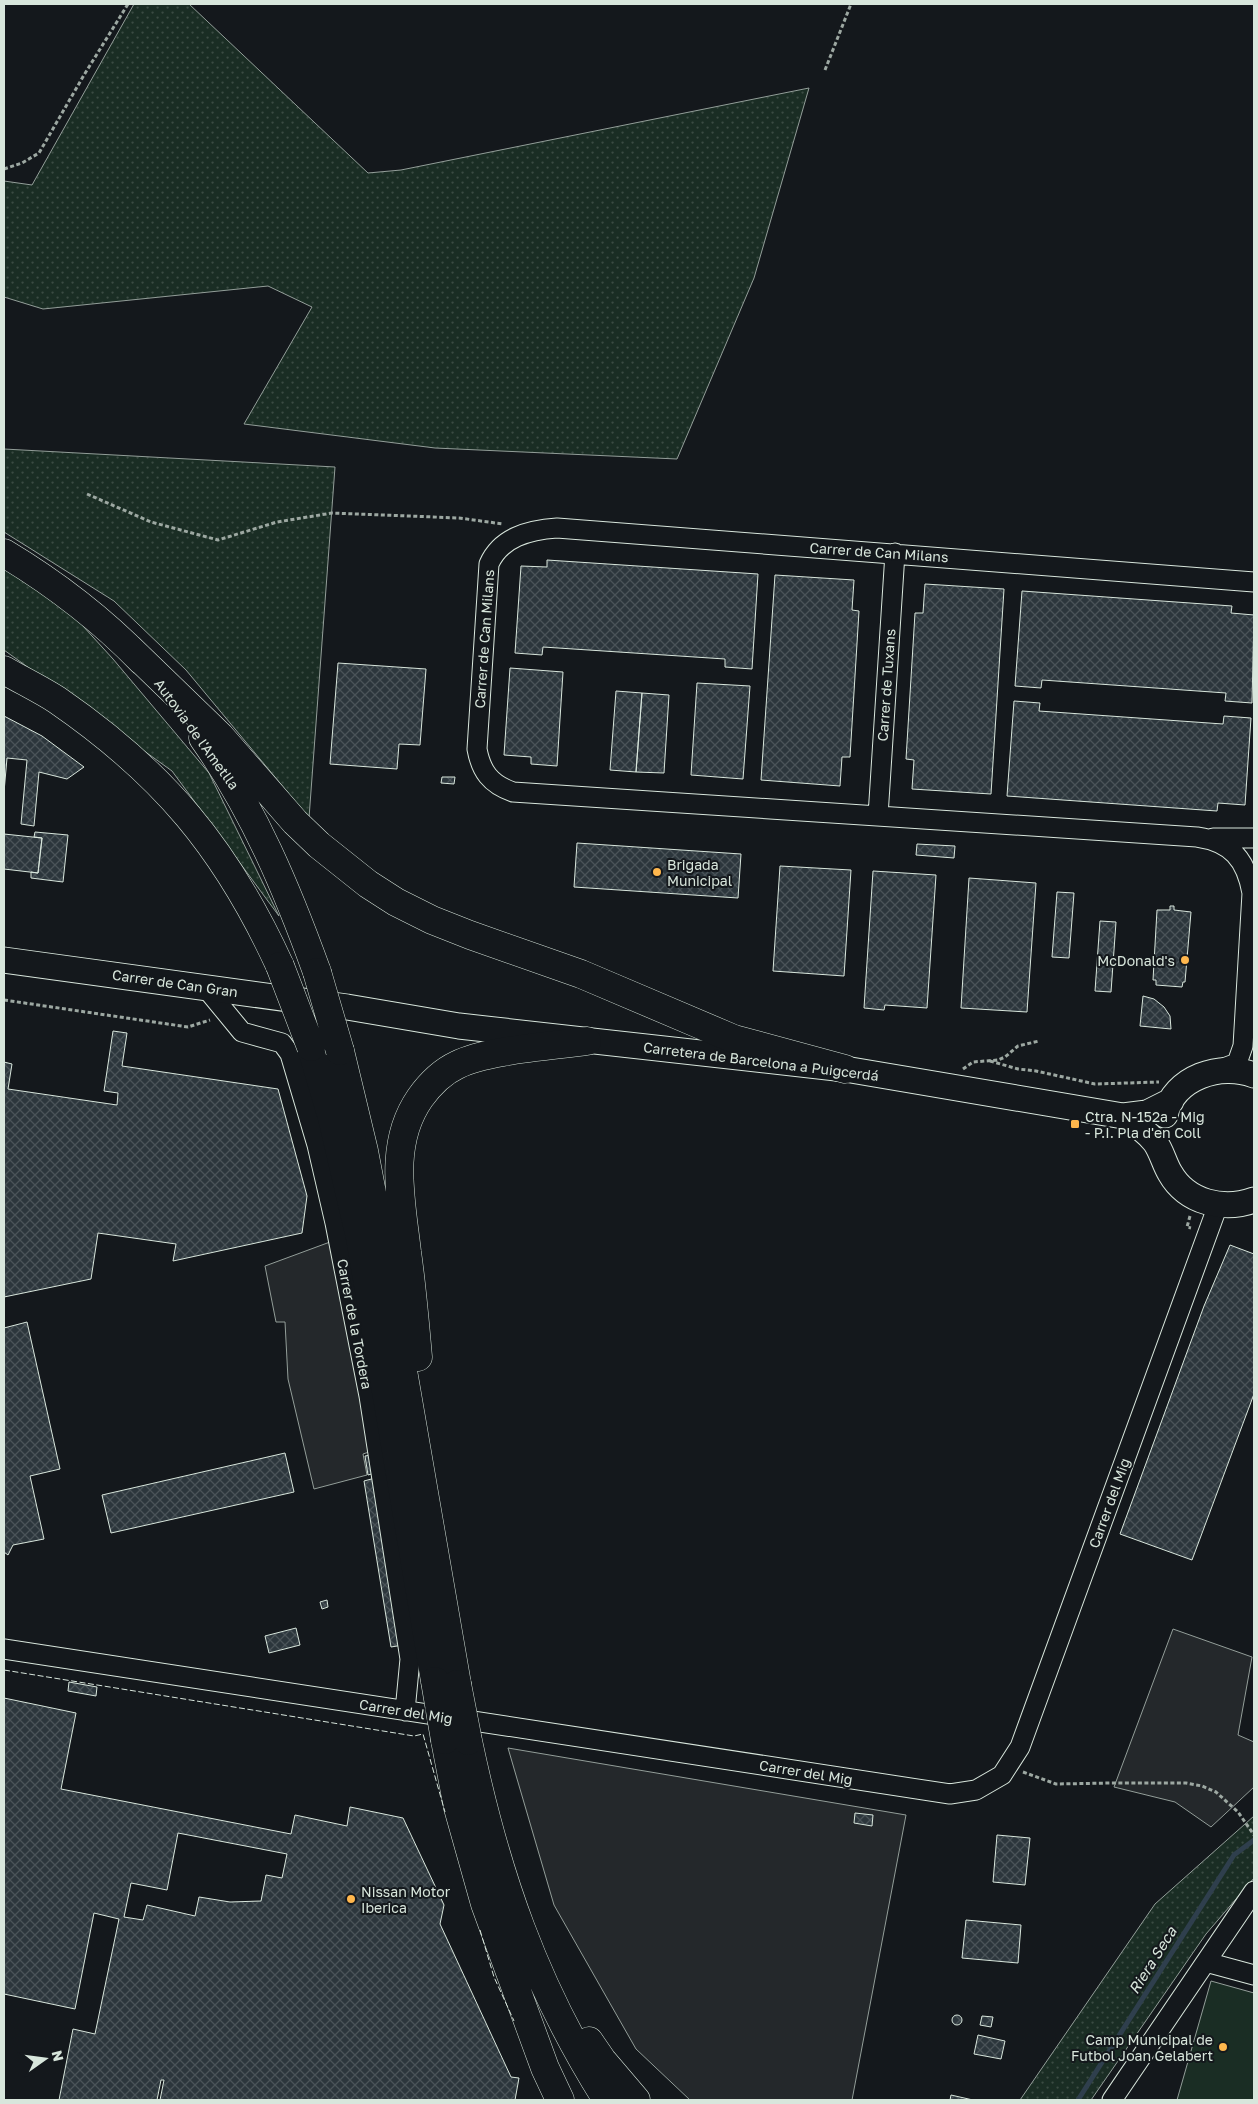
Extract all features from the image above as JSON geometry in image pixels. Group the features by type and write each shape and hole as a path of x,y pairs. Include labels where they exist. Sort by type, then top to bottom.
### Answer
{"highway":[{"name":"Autovia de l'Ametlla","path":"4,553 31,569 80,604 129,648 151,671 184,711 241,796 265,842 317,972 340,1051 375,1205 429,1523"},
{"path":"129,648 220,736 307,834 344,866 396,902 462,932 581,974 734,1039 845,1069"},
{"path":"4,670 55,699 101,732 136,760 176,801 208,839 236,881 262,926 280,966 311,1047 332,1118 360,1238 457,1741 469,1850 485,1904 546,2068 560,2100"},
{"path":"446,1683 429,1523 414,1310 399,1178 399,1154 402,1136 409,1118 427,1088 457,1064 504,1052 587,1040"},
{"path":"457,1741 489,1832 516,1919 540,1977 565,2030 607,2100"},
{"path":"516,1919 586,2036 602,2060 636,2100"},
{"path":"508,1965 535,2024 578,2100"}],"main road":[{"name":"Carrer de Can Gran","path":"4,960 347,1007"},
{"name":"Carretera de Barcelona a Puigcerdá","path":"347,1007 459,1026 845,1069 1123,1116 1146,1113 1170,1091"},
{"path":"1254,1075 1230,1070 1212,1072 1197,1077 1179,1090 1170,1091 1160,1132 1162,1152 1171,1174 1194,1197 1218,1205 1242,1204 1254,1200"},
{"path":"1123,1116 1143,1130 1162,1152"}],"street":[{"name":"Carrer de Can Milans","path":"1254,582 574,528 541,529 514,537 503,544 494,552 489,564 476,748 480,763 493,783 513,792 1197,837 1254,838"},
{"name":"Carrer de Tuxans","path":"878,816 895,554"},
{"name":"Carrer de Can Milans","path":"1197,837 1213,840 1236,854 1244,865 1253,889 1244,1037 1241,1054 1237,1063 1212,1072"},
{"name":"Carrer de la Tordera","path":"205,988 242,1032 282,1043 290,1054 317,1145 336,1223 369,1396 406,1630 410,1659 405,1710"},
{"name":"Carrer del Mig","path":"4,1649 950,1794 976,1790 1002,1774 1024,1738 1218,1205"},
{"path":"1112,2100 1254,1891"},
{"path":"1206,1962 1254,1975"}],"path":[{"path":"4,169 22,163 39,153 84,74 128,4"},
{"path":"825,70 851,4"},
{"path":"87,494 151,522 218,540 277,522 332,512 460,518 505,524"},
{"path":"4,1000 188,1027 215,1018"},
{"path":"961,1070 973,1062 990,1061 1005,1057 1018,1046 1039,1041"},
{"path":"990,1061 1018,1069 1095,1084 1170,1091"},
{"path":"1187,1227 1190,1214"},
{"path":"1009,1764 1028,1775 1056,1784 1112,1782 1186,1783 1202,1786 1216,1792 1238,1812 1254,1835"}],"green space":[{"path":"134,4 189,4 368,173 401,170 809,88 754,278 677,459 435,448 244,424 312,307 268,286 43,309 4,297 4,181 32,185"},
{"path":"4,449 335,467 309,818 186,670 114,601 4,532"},
{"path":"4,559 31,569 113,659 209,773 279,916 172,771 4,650"},
{"path":"1254,1816 1254,1878 1206,1934 1091,2100 1020,2100 1155,1904"},
{"name":"Camp Municipal de Futbol Joan Gelabert","path":"1211,1981 1254,1993 1254,2100 1177,2100"}],"shaded area":[{"path":"330,1242 372,1451 363,1454 367,1475 314,1489 288,1379 285,1322 276,1322 265,1266"},
{"path":"1173,1629 1252,1657 1238,1735 1254,1742 1254,1787 1211,1827 1175,1802 1114,1787"},
{"path":"508,1748 906,1815 852,2100 690,2100 636,2049 554,1905"}],"building":[{"path":"547,560 758,574 752,669 725,667 725,659 543,647 542,655 515,653 521,566 547,567"},
{"path":"775,575 854,580 852,610 859,611 850,757 842,757 840,786 761,780"},
{"path":"925,584 1004,589 991,794 912,789 914,760 906,759 915,613 923,613"},
{"path":"1022,591 1232,606 1231,613 1254,615 1252,703 1225,701 1226,693 1042,680 1041,688 1015,686"},
{"path":"338,663 426,669 420,745 399,744 397,769 330,764"},
{"path":"510,668 563,672 557,766 531,764 531,757 504,755"},
{"path":"697,683 750,686 743,779 691,775"},
{"path":"616,691 642,693 636,772 610,770"},
{"path":"642,693 669,695 664,773 636,772"},
{"path":"1014,701 1040,703 1039,711 1223,724 1224,716 1251,718 1245,805 1218,803 1217,811 1007,796"},
{"path":"4,716 42,736 84,767 67,779 39,772 34,826 21,824 27,760 7,758 4,792"},
{"path":"442,777 455,777 454,784 441,783"},
{"path":"35,832 68,835 63,882 31,878 31,872 38,873 42,838 34,837"},
{"path":"4,834 42,838 38,873 4,869"},
{"name":"Brigada Municipal","path":"577,843 741,854 738,898 574,887"},
{"path":"917,844 955,846 954,858 916,855"},
{"path":"780,866 851,870 844,976 773,971"},
{"path":"873,871 936,875 927,1008 885,1005 884,1010 864,1008"},
{"path":"969,878 1036,883 1027,1012 961,1008"},
{"path":"1057,892 1074,893 1069,958 1052,957"},
{"path":"1170,906 1174,906 1174,910 1191,912 1185,982 1183,982 1182,987 1156,985 1156,980 1153,980 1157,910 1170,910"},
{"path":"1100,921 1116,922 1111,992 1095,991"},
{"path":"1143,996 1154,999 1164,1007 1170,1016 1171,1029 1140,1026"},
{"path":"113,1031 127,1033 122,1066 278,1089 307,1196 302,1233 173,1261 176,1244 98,1233 91,1279 4,1297 4,1062 12,1064 8,1089 117,1105 118,1093 104,1091"},
{"path":"1230,1245 1254,1254 1254,1394 1192,1560 1120,1534 1204,1306"},
{"path":"27,1322 60,1469 30,1476 44,1539 13,1545 8,1555 4,1552 4,1328"},
{"path":"285,1453 294,1492 111,1533 102,1495"},
{"path":"371,1455 375,1473 368,1475 365,1456"},
{"path":"375,1478 403,1645 391,1647 364,1481"},
{"path":"327,1600 328,1607 322,1609 320,1602"},
{"path":"296,1628 300,1645 269,1653 265,1636"},
{"path":"69,1682 97,1687 96,1696 68,1691"},
{"name":"Nissan Motor Iberica","path":"4,1698 76,1713 61,1789 291,1834 295,1815 347,1826 350,1807 403,1818 444,1905 440,1924 511,2077 519,2078 515,2100 160,2100 164,2080 161,2080 157,2100 59,2100 73,2029 95,2034 119,1919 94,1913 75,2009 4,1994","holes":["178,1833 287,1854 282,1878 266,1875 261,1901 230,1902 199,1897 195,1916 147,1905 143,1920 124,1917 131,1883 167,1890"]},
{"path":"855,1813 873,1815 872,1826 854,1823"},
{"path":"997,1835 1030,1838 1025,1885 993,1882"},
{"path":"966,1920 1021,1925 1018,1963 962,1958"},
{"path":"955,2015 959,2015 962,2020 961,2024 955,2025 952,2022 952,2018"},
{"path":"982,2016 993,2017 991,2027 980,2025"},
{"path":"978,2035 1005,2041 1001,2059 974,2054"},
{"path":"951,2095 973,2100 950,2100"}],"waterway":[{"name":"Riera Seca","path":"1078,2100 1234,1855 1254,1840"}],"fence":[{"path":"4,1670 414,1736 423,1734 445,1812"},
{"path":"480,1930 494,1977 514,2021"}],"place":[{"name":"Brigada Municipal","path":"657,872"},
{"name":"McDonald's","path":"1185,960"},
{"name":"Ctra. N-152a - Mig - P.I. Pla d'en Coll","path":"1075,1124"},
{"name":"Nissan Motor Iberica","path":"351,1899"},
{"name":"Camp Municipal de Futbol Joan Gelabert","path":"1223,2047"}]}
